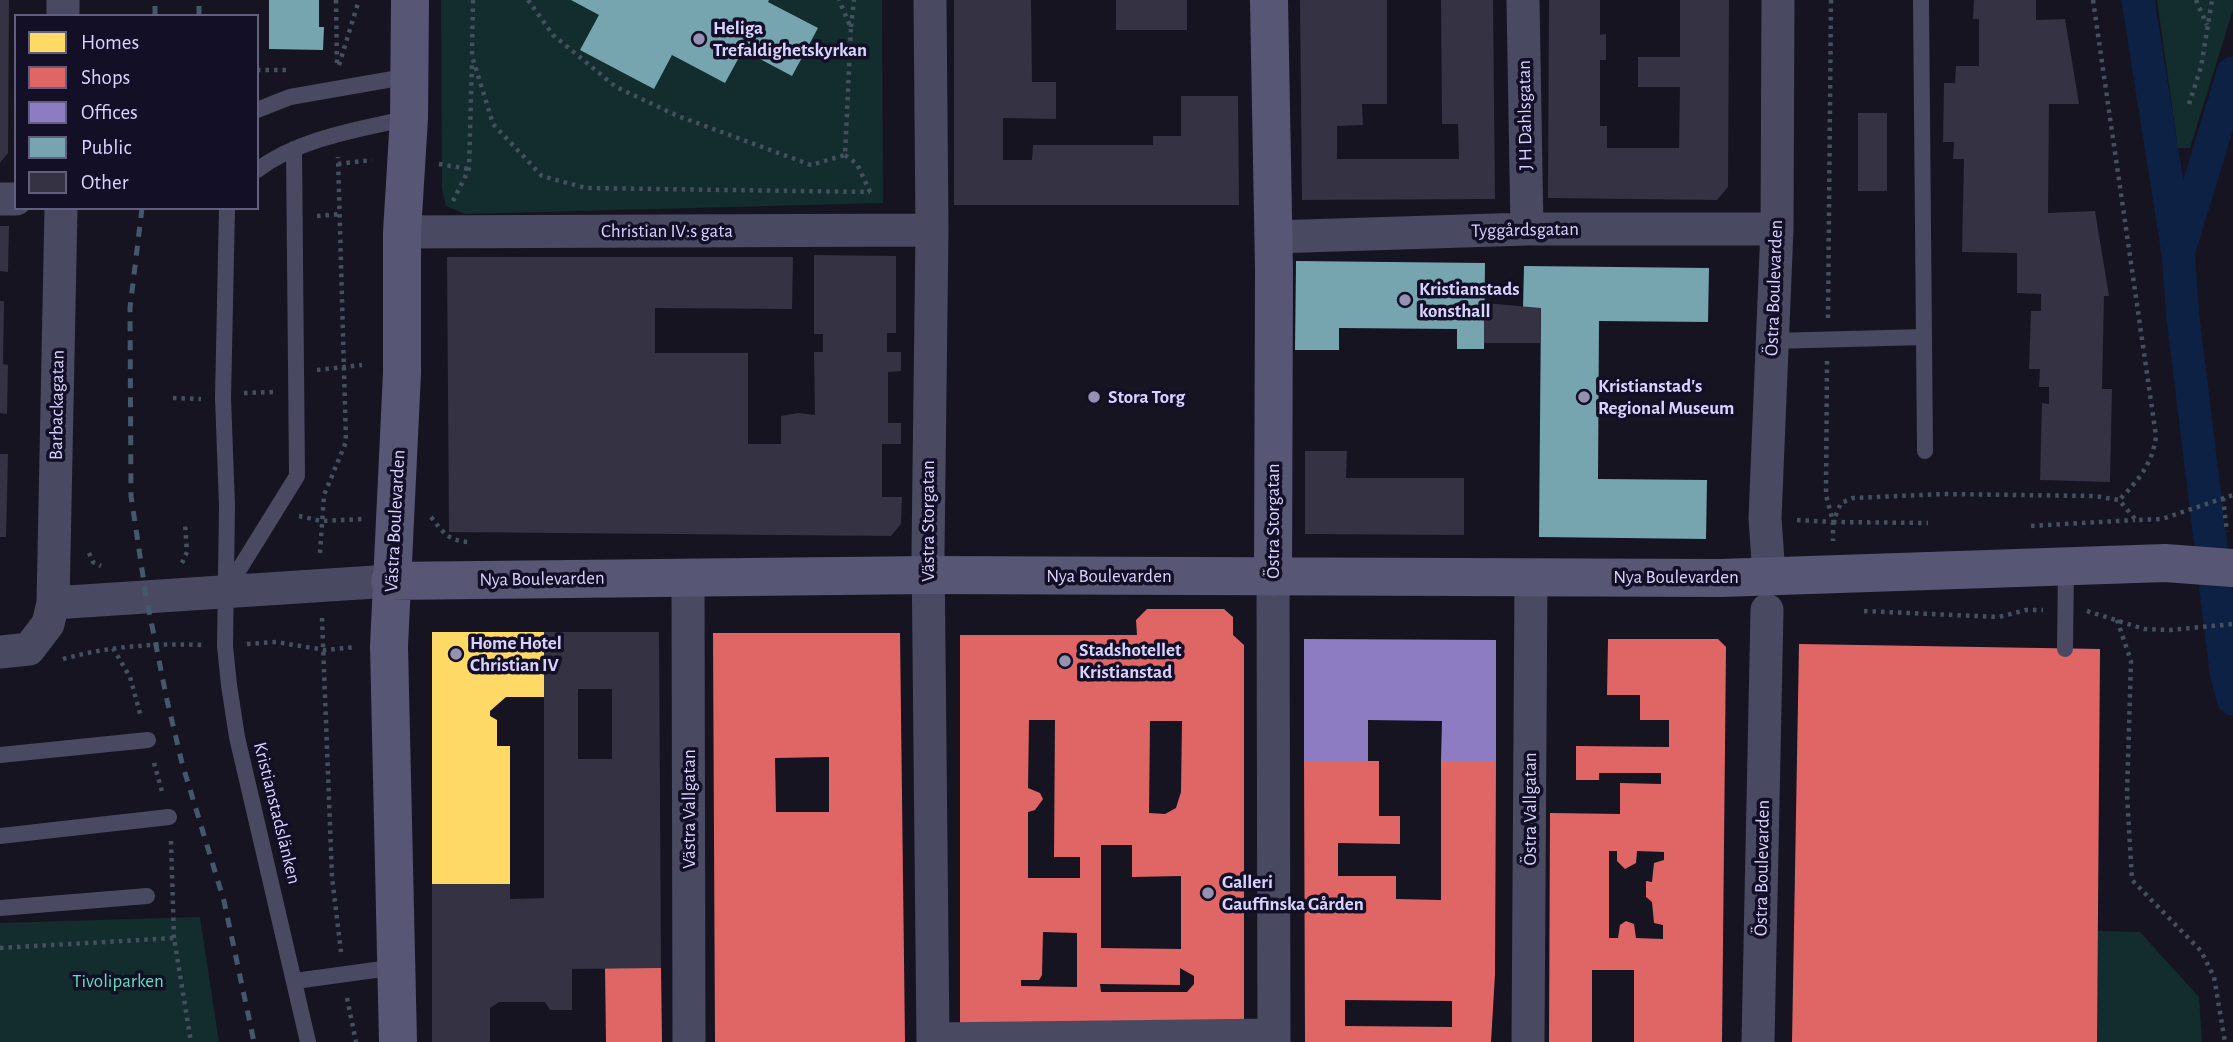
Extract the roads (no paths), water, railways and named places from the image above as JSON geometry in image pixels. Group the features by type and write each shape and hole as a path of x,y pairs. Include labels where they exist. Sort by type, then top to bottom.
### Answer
{"street":[{"name":"Västra Boulevarden","path":"398,1042 390,582 396,519 402,373 420,231 409,118 410,0"},
{"name":"Västra Storgatan","path":"930,0 932,230 928,575 933,1040"},
{"name":"Östra Storgatan","path":"1269,0 1273,237 1274,1038"},
{"name":"J H Dahlsgatan","path":"1523,0 1527,229"},
{"name":"Östra Boulevarden","path":"1758,1042 1768,593 1765,519 1777,229 1778,0"},
{"name":"Barbackagatan","path":"53,603 61,210"},
{"name":"Tyggårdsgatan","path":"1273,237 1527,229 1777,229"},
{"name":"Christian IV:s gata","path":"420,231 932,230"},
{"name":"Nya Boulevarden","path":"2165,563 2233,541"},
{"name":"Nya Boulevarden","path":"53,603 322,584 688,576 1531,577 1768,593 2066,567 2165,563 2233,568"},
{"name":"Västra Vallgatan","path":"688,576 689,1042"},
{"name":"Östra Vallgatan","path":"1528,1042 1531,577"},
{"path":"0,652 29,649 48,624 53,603"},
{"path":"933,1040 1274,1038"}],"lane":[{"path":"1921,0 1925,451"},
{"path":"259,109 290,97 410,76"},
{"path":"259,169 275,157 338,134 409,118"},
{"path":"226,592 297,476 294,149"},
{"name":"Kristianstadslänken","path":"228,210 223,398 225,646 237,737 308,1042"},
{"path":"1772,341 1924,337"},
{"path":"2065,649 2066,567"},
{"path":"0,755 148,740"},
{"path":"0,836 170,817"},
{"path":"0,908 147,896"},
{"path":"295,981 397,967"}],"waterway":[{"path":"2138,0 2178,253 2183,317 2226,671 2233,699"},
{"path":"2181,244 2233,73"}],"railway":[{"path":"155,0 155,14"},
{"path":"199,0 199,14"},
{"path":"142,210 130,308 131,496 146,596 167,700 182,763 224,901 254,1042"}],"place":[{"name":"Heliga Trefaldighetskyrkan","path":"699,39"},
{"name":"Kristianstads konsthall","path":"1405,300"},
{"name":"Stora Torg","path":"1094,397"},
{"name":"Kristianstad's Regional Museum","path":"1584,397"},
{"name":"Home Hotel Christian IV","path":"456,654"},
{"name":"Stadshotellet Kristianstad","path":"1065,661"},
{"name":"Galleri Gauffinska Gården","path":"1208,893"}],"park label":[{"name":"Tivoliparken","path":"118,981"}]}
